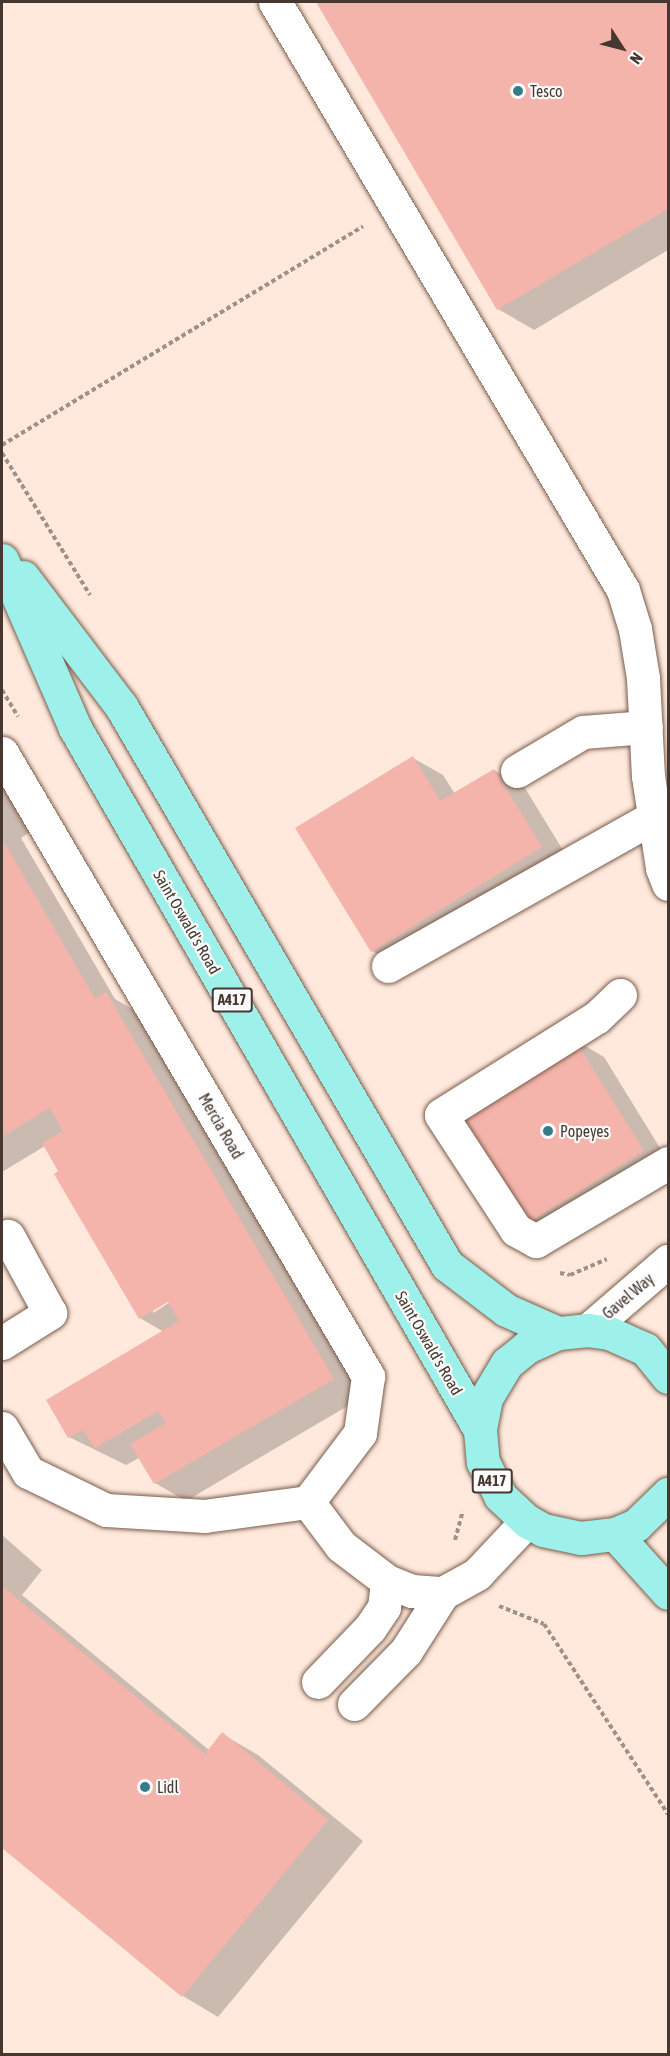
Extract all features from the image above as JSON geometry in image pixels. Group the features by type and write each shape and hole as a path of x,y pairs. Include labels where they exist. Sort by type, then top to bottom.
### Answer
{"main road":[{"path":"2,548 121,706 447,1265 506,1311 573,1332 609,1333 645,1349 669,1377"},
{"name":"Saint Oswald's Road","path":"2,560 75,728 480,1430"},
{"name":"A417","path":"573,1332 527,1347 507,1363 486,1398 480,1430 483,1462 500,1496 527,1521 543,1530 581,1538 615,1534 636,1525 669,1494"},
{"path":"615,1534 669,1593"}],"street":[{"path":"274,2 623,590 635,629 655,816 669,884"},
{"path":"517,771 583,732 646,727"},
{"name":"Mercia Road","path":"2,753 368,1376 360,1433 308,1502"},
{"path":"388,966 655,816"},
{"path":"620,995 597,1017 441,1115 516,1230 536,1241 669,1163"},
{"path":"2,1343 50,1313 8,1236"},
{"name":"Gavel Way","path":"573,1332 669,1261"},
{"path":"2,1428 28,1472 106,1510 206,1516 308,1502 341,1546 387,1581 412,1590 443,1593"},
{"path":"354,1704 406,1651 443,1593 477,1574 527,1521"},
{"path":"318,1682 370,1628 384,1607 387,1581"}],"path":[{"path":"2,445 396,206"},
{"path":"2,453 95,603"},
{"path":"550,1271 570,1275 615,1256"},
{"path":"477,1574 498,1606 544,1624 669,1814"}],"building":[{"name":"Tesco","path":"316,2 668,2 668,209 497,310"},
{"path":"413,756 440,801 494,769 542,847 371,952 295,828"},
{"path":"2,838 95,999 106,992 334,1379 154,1484 130,1444 166,1423 158,1411 95,1448 83,1430 68,1438 46,1400 179,1321 168,1302 139,1319 54,1174 58,1171 42,1143 63,1131 50,1108 2,1137"},
{"name":"Popeyes","path":"573,1037 644,1151 524,1225 453,1112"},
{"name":"Lidl","path":"2,1586 205,1754 222,1732 328,1820 182,1997 2,1848"}],"place":[{"name":"Tesco","path":"518,91"},
{"name":"Popeyes","path":"548,1131"},
{"name":"Lidl","path":"145,1787"}]}
